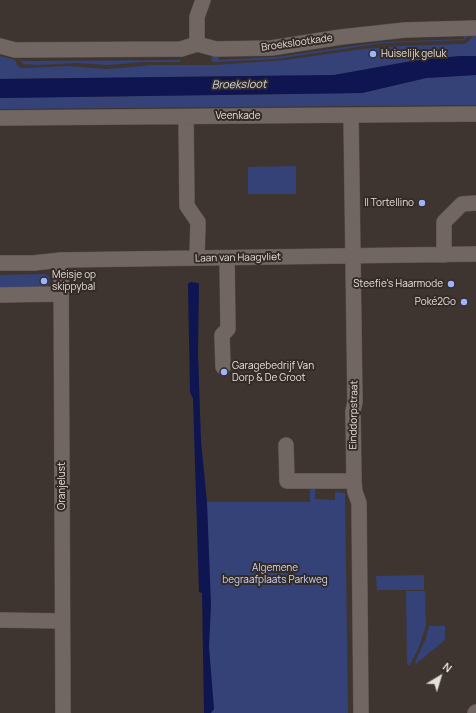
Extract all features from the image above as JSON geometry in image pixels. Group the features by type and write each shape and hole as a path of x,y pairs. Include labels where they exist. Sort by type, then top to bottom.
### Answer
{"street":[{"path":"0,46 15,50 181,49 197,44 198,17 203,0"},
{"name":"Broekslootkade","path":"197,44 216,49 272,48 341,37 405,30 476,28"},
{"name":"Veenkade","path":"0,118 476,114"},
{"name":"Einddorpstraat","path":"351,116 355,402 353,411 354,481 355,492 359,503 361,713"},
{"path":"186,117 188,206 198,222 197,258"},
{"path":"444,255 444,222 462,204 476,203"},
{"name":"Laan van Haagvliet","path":"0,263 34,263 61,260 352,257 476,254"},
{"path":"223,367 222,335 228,330 227,258"},
{"name":"Oranjelust","path":"61,260 63,713"},
{"path":"0,295 61,294"},
{"path":"286,445 287,481 354,481"},
{"path":"0,620 62,621"}],"green space":[{"path":"464,33 469,35 464,40 384,43 276,59 212,62 211,53 218,54 219,60 276,57 383,42 464,39"},
{"path":"473,35 476,36 476,56 460,56 412,61 334,75 0,79 0,56 15,60 17,65 21,68 68,66 105,69 152,65 215,65 286,60 363,49 464,44 468,42"},
{"path":"20,60 180,60 180,62 143,62 107,65 77,63 38,65 23,64"},
{"path":"476,75 476,105 0,109 0,98 362,93 426,78"},
{"path":"296,166 296,194 248,194 248,167"},
{"path":"46,274 49,277 50,282 47,286 42,287 42,290 0,290 0,275"},
{"name":"Algemene begraafplaats Parkweg","path":"310,487 315,488 315,499 335,500 335,492 345,493 348,713 207,713 207,502 310,502"},
{"path":"424,575 424,590 377,590 376,576"},
{"path":"406,591 425,591 426,625 419,647 410,665 407,665"},
{"path":"429,626 445,626 445,640 416,664 415,662 426,638"}],"water":[{"name":"Broeksloot","path":"460,56 476,56 476,75 426,78 362,93 0,98 0,79 334,75 412,61"},
{"path":"190,282 199,284 198,353 201,441 207,502 211,605 209,647 214,709 211,713 204,713 202,593 199,592 193,399 190,392 188,284"}],"place":[{"name":"Huiselijk geluk","path":"373,54"},
{"name":"Il Tortellino","path":"422,203"},
{"name":"Meisje op skippybal","path":"44,281"},
{"name":"Steefie's Haarmode","path":"451,284"},
{"name":"Poké2Go","path":"464,302"},
{"name":"Garagebedrijf Van Dorp & De Groot","path":"224,372"}]}
